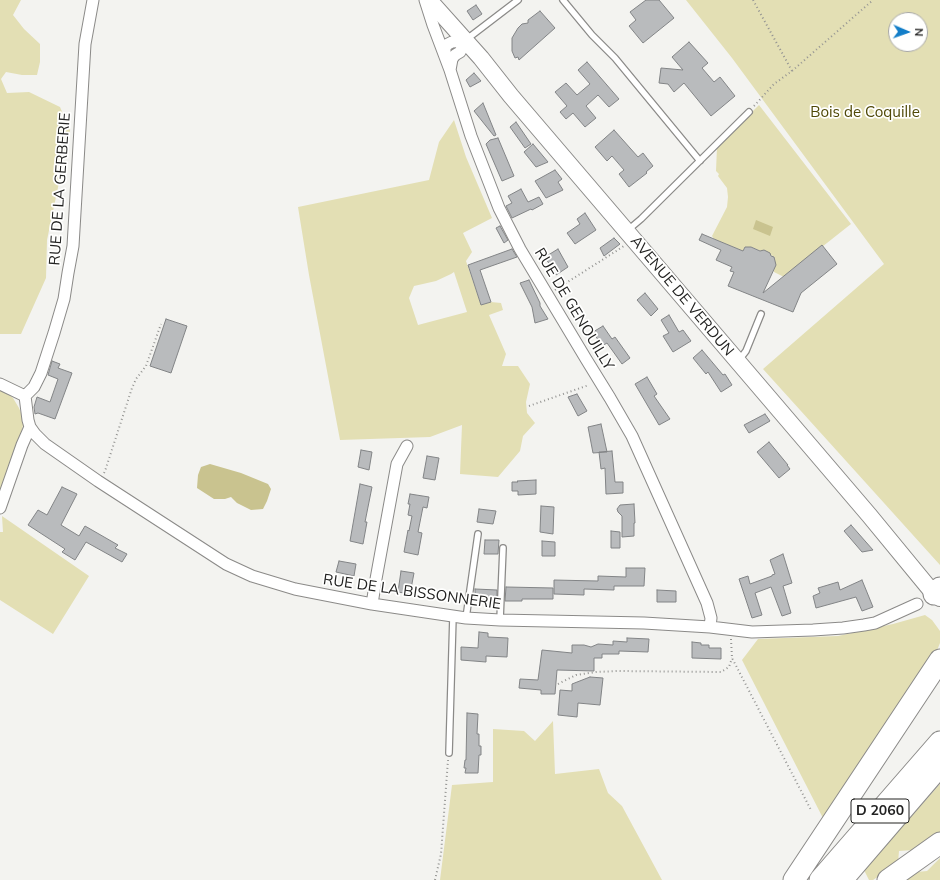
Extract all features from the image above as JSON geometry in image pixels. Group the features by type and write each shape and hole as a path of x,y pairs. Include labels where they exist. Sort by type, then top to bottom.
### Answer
{"highway":[{"path":"794,880 940,660"},
{"name":"D 2060","path":"820,880 940,742"},
{"name":"D 2060","path":"842,880 940,766"},
{"path":"888,880 940,843"}],"main road":[{"name":"AVENUE DE VERDUN","path":"429,0 466,41 511,96 869,515 934,599"}],"street":[{"name":"RUE DE LA GERBERIE","path":"25,396 34,386 42,372 64,299 73,246 85,44 93,0"},
{"name":"RUE DE GENOUILLY","path":"425,0 450,70 471,136 499,208 520,249 632,436 707,603 711,618 710,627"},
{"path":"445,58 445,47 448,44 452,42 466,41"},
{"path":"450,70 452,59 460,52 466,41"},
{"path":"0,384 25,396 30,427 22,445 0,508"},
{"name":"RUE DE LA BISSONNERIE","path":"30,427 45,444 98,481 226,564 252,576 296,589 372,604 466,618 644,623 710,627 752,632 844,628 875,623 934,599"},
{"path":"372,604 397,464 407,446"}],"lane":[{"path":"466,41 518,0"},
{"path":"563,0 592,35 615,58 700,161"},
{"path":"630,235 641,219 749,112"},
{"path":"737,361 746,351 761,314"},
{"path":"466,618 478,534"},
{"path":"500,620 503,548"},
{"path":"449,753 453,616"}],"path":[{"path":"753,0 792,71"},
{"path":"749,112 774,84 792,71 873,0"},
{"path":"548,295 630,235"},
{"path":"98,481 106,471 132,388 136,379 146,366 161,324"},
{"path":"529,406 600,381"},
{"path":"558,684 576,676 596,672 721,672 729,666 732,658 731,630"},
{"path":"732,658 811,810"},
{"path":"435,880 441,854 449,753"}],"green space":[{"path":"0,0 21,0 13,15 24,29 40,44 40,62 37,75 22,75 6,72 1,79 7,93 29,92 60,107 70,130 47,240 46,278 21,334 0,334"},
{"name":"Bois de Coquille","path":"686,0 940,0 940,565 763,369 884,264 732,58"},
{"path":"759,105 851,224 784,277 774,272 775,262 774,257 771,255 751,247 745,247 743,251 714,239 712,236 727,207 728,197 727,188 716,171 717,147"},
{"path":"454,120 466,157 492,218 463,233 472,252 466,261 481,305 491,302 501,303 503,310 489,315 506,354 502,366 518,366 530,384 526,402 527,413 535,423 523,436 520,451 498,477 460,474 462,425 430,437 340,440 309,275 298,207 429,180 439,142","holes":["454,272 467,312 418,325 409,298 414,286 436,281"]},
{"path":"0,389 13,398 24,420 19,444 0,502"},
{"path":"2,516 89,576 53,634 0,600 0,532 3,532"},
{"path":"925,615 932,620 940,631 940,643 938,648 826,824 742,660 758,639 838,636 893,624"},
{"path":"553,721 555,774 599,769 608,793 622,806 662,880 440,880 452,785 493,782 493,729 524,731 535,741"},
{"path":"940,784 940,834 914,850 899,851 898,863 873,880 869,880 864,870"},
{"path":"940,858 940,880 907,880 917,872 927,871"}],"shaded area":[{"path":"756,220 773,227 770,236 753,229"},
{"path":"210,464 241,473 268,484 271,489 263,509 251,510 237,503 231,497 225,499 214,499 197,488 198,475 201,467"}],"building":[{"path":"646,0 659,0 674,18 643,43 629,26 636,20 630,12"},
{"path":"476,5 482,14 473,20 467,11"},
{"path":"540,11 555,28 519,60 518,57 515,58 512,51 512,38 522,24 528,23 528,20"},
{"path":"689,42 708,63 702,68 714,82 720,77 735,96 711,116 684,83 674,92 668,84 659,83 661,68 683,70 672,57"},
{"path":"587,62 619,99 609,107 598,95 586,106 596,118 585,127 573,113 566,119 560,112 567,106 555,92 566,83 577,95 590,84 578,70"},
{"path":"474,73 481,81 470,87 466,80"},
{"path":"483,103 496,135 494,136 474,111"},
{"path":"516,122 531,144 525,148 510,127"},
{"path":"614,130 638,157 643,153 653,166 646,172 647,173 629,187 619,174 624,170 612,156 607,161 595,147"},
{"path":"498,138 514,176 502,181 486,144 490,140"},
{"path":"533,144 548,162 536,167 524,152"},
{"path":"555,170 562,179 558,182 563,190 546,198 535,181"},
{"path":"521,189 528,202 539,197 543,204 512,218 506,206 512,203 508,196"},
{"path":"585,213 596,230 575,244 567,233 580,224 577,219"},
{"path":"500,226 508,240 504,243 496,228"},
{"path":"702,234 743,251 745,247 751,247 770,253 771,256 774,257 776,265 763,293 822,245 837,264 801,293 793,312 728,286 734,272 730,271 732,267 716,260 721,250 699,240"},
{"path":"614,238 620,244 604,256 600,248"},
{"path":"512,249 517,257 480,270 491,302 481,305 468,265"},
{"path":"558,249 568,267 556,275 545,257"},
{"path":"529,280 540,306 548,319 535,323 532,307 520,283"},
{"path":"645,293 658,309 651,316 637,300"},
{"path":"669,315 679,332 683,330 691,341 673,352 663,336 669,333 661,320"},
{"path":"166,319 187,326 171,373 150,366"},
{"path":"603,326 612,339 615,337 630,358 622,364 607,343 602,346 593,332"},
{"path":"702,350 723,375 725,374 732,385 721,392 708,372 706,374 693,358"},
{"path":"52,361 60,364 58,368 72,373 55,419 38,413 35,414 34,407 37,397 50,402 58,379 48,375"},
{"path":"647,377 657,394 654,396 670,419 659,425 635,384"},
{"path":"577,394 587,411 578,416 568,397"},
{"path":"765,414 770,421 749,433 744,425"},
{"path":"601,424 607,452 593,453 588,427"},
{"path":"769,442 790,469 779,478 757,452"},
{"path":"361,450 372,452 369,470 358,467"},
{"path":"612,451 615,482 623,482 623,493 606,494 605,468 601,469 599,452"},
{"path":"427,456 439,458 435,480 423,478"},
{"path":"536,480 536,494 518,495 518,491 512,491 512,482"},
{"path":"360,484 372,487 365,522 367,522 363,544 350,541"},
{"path":"62,487 77,494 61,525 79,536 85,526 118,545 115,548 127,554 122,562 86,542 75,560 62,552 65,549 28,525 38,510 47,515"},
{"path":"410,494 429,497 427,508 423,507 418,532 422,533 418,555 404,552 412,516 408,515"},
{"path":"634,504 634,536 622,537 622,516 617,509 620,505"},
{"path":"541,506 554,507 553,534 540,532"},
{"path":"479,509 496,511 493,524 477,522"},
{"path":"851,525 873,550 862,552 844,531"},
{"path":"611,531 620,532 620,548 611,548"},
{"path":"485,540 499,540 498,554 484,554"},
{"path":"542,541 555,542 555,556 542,556"},
{"path":"783,554 792,583 783,586 791,613 782,616 771,587 755,593 762,615 752,618 739,579 748,576 750,584 772,576 775,574 770,560"},
{"path":"339,561 356,564 354,576 336,572"},
{"path":"626,568 645,568 644,586 614,586 614,590 584,589 584,595 554,594 554,580 598,581 598,576 626,577"},
{"path":"401,571 414,573 410,594 398,592"},
{"path":"862,580 873,607 862,611 856,597 816,608 813,596 820,593 818,588 838,582 840,590"},
{"path":"506,587 553,588 553,599 522,599 522,601 505,601"},
{"path":"475,589 497,590 497,601 475,600"},
{"path":"657,590 676,591 676,602 657,602"},
{"path":"479,632 488,633 488,637 508,638 507,657 486,656 486,662 461,660 461,647 478,648"},
{"path":"627,638 649,639 648,652 619,651 619,654 602,654 602,658 594,658 594,671 557,670 555,694 541,694 541,690 519,688 520,679 538,680 542,650 572,653 572,645 584,645 591,647 598,644 613,645 613,641 627,642"},
{"path":"692,642 701,643 701,645 709,645 709,648 721,648 721,659 692,658"},
{"path":"590,677 603,678 600,705 578,703 577,717 558,715 560,690 572,691 572,684"},
{"path":"467,713 478,714 477,734 479,734 481,755 479,755 478,773 465,773 466,768 464,768 466,760"}]}
